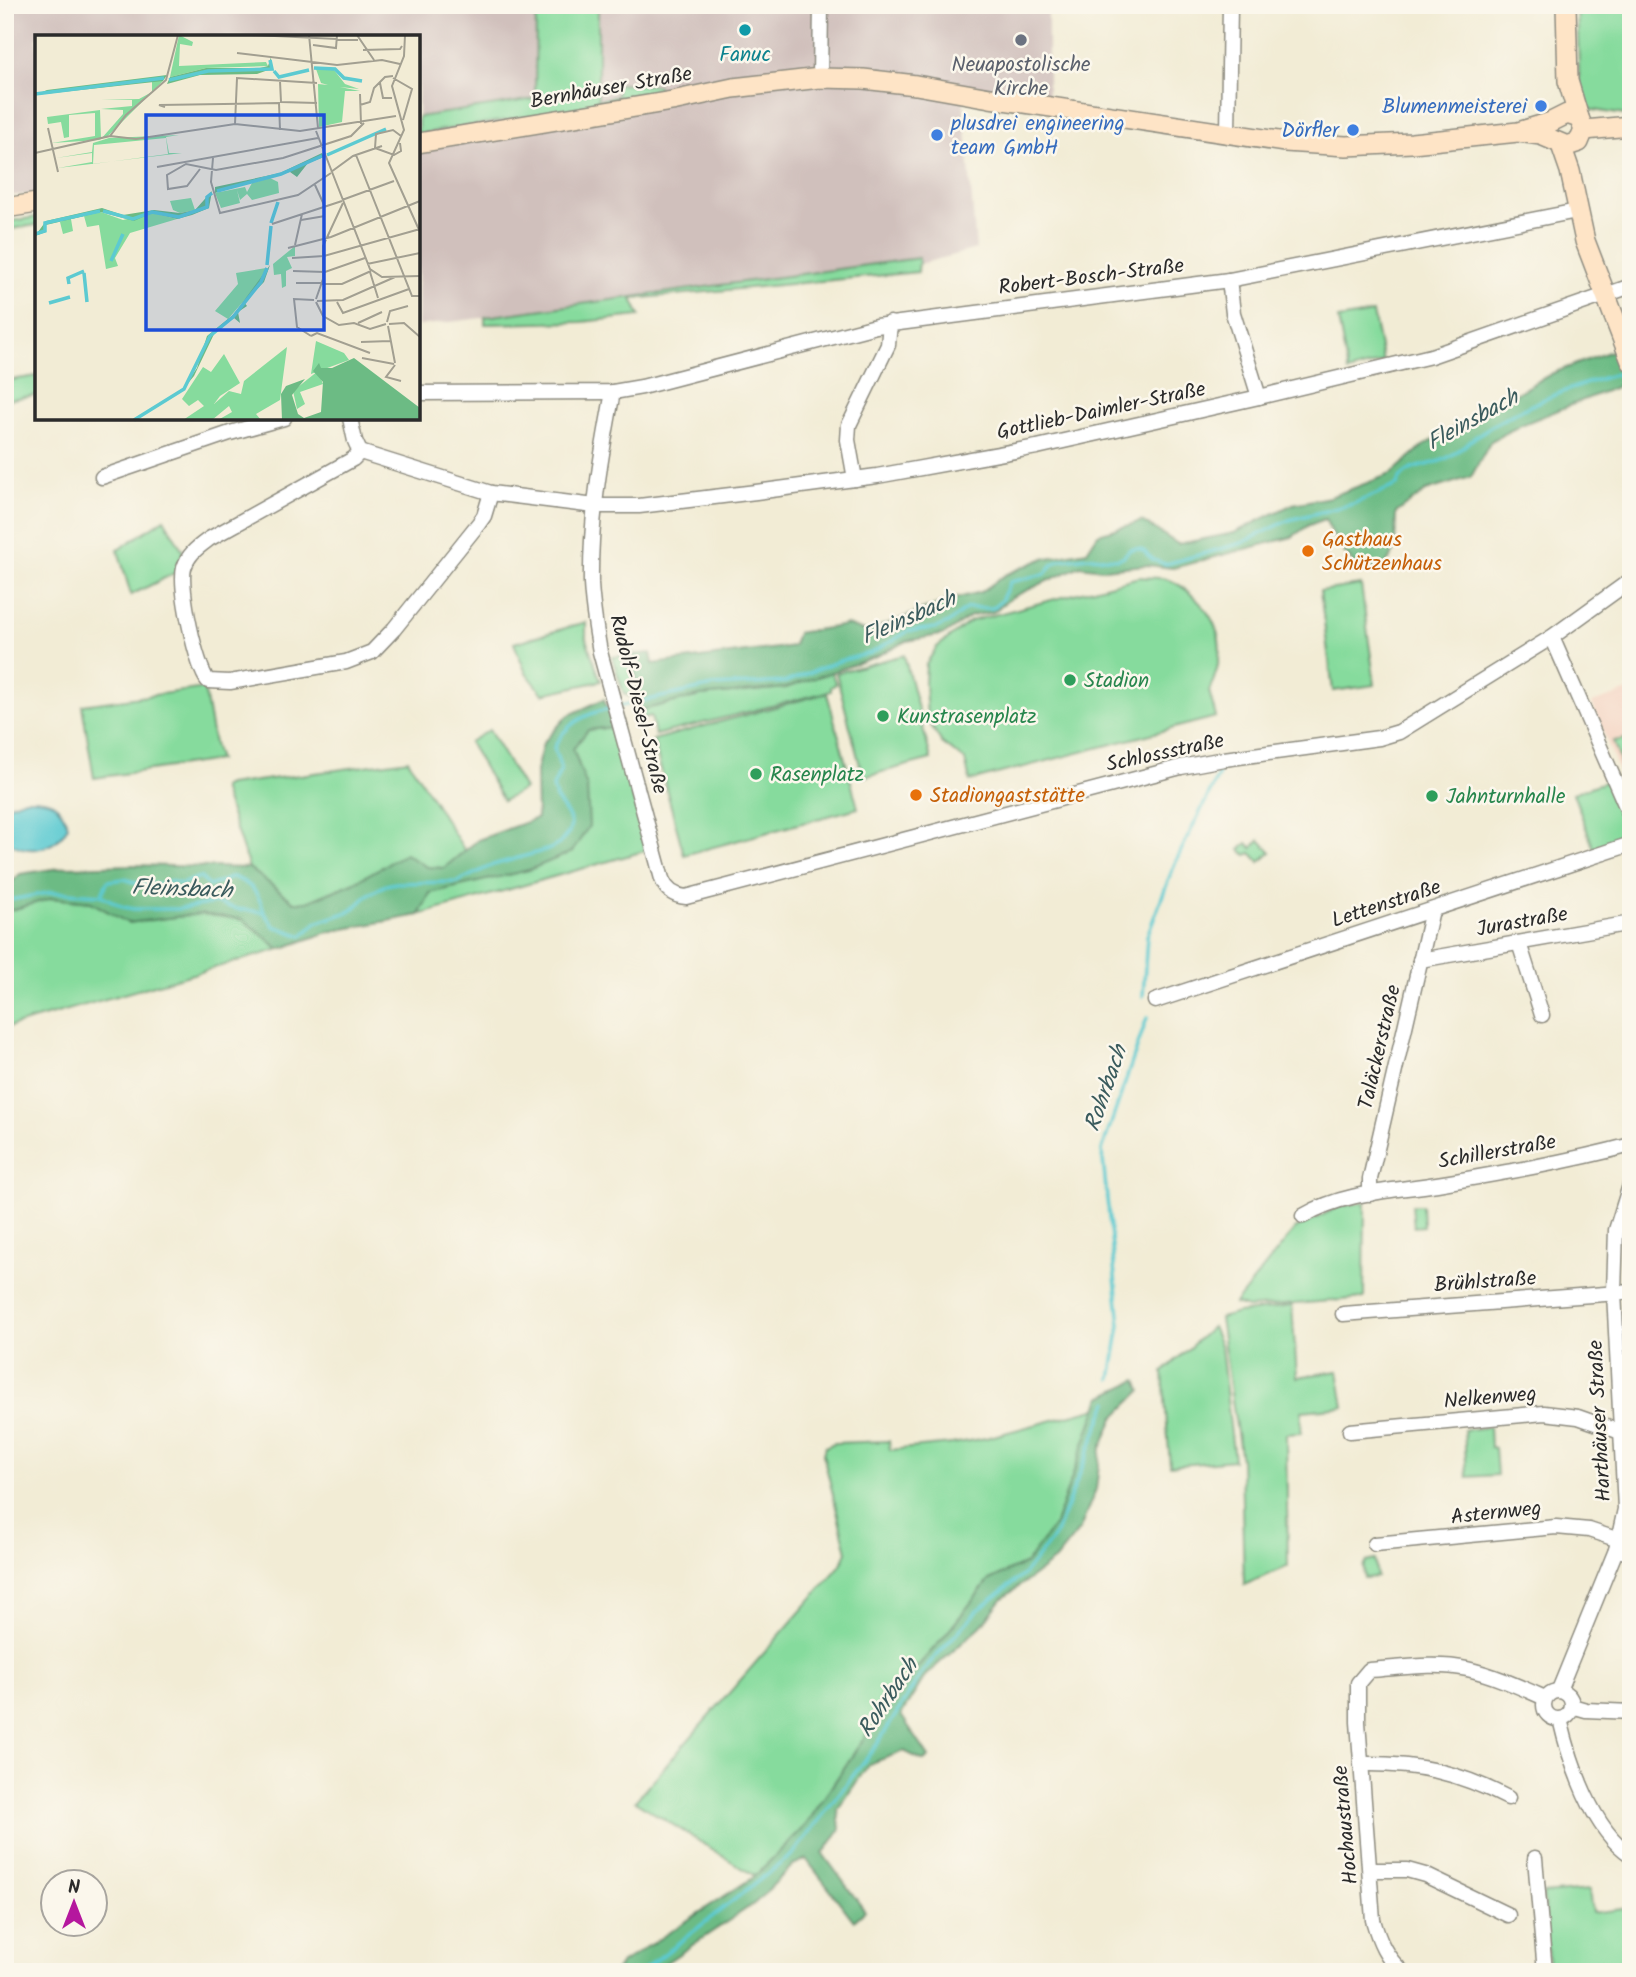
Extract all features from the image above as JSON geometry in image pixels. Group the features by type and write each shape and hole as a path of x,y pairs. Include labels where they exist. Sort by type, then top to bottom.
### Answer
{"street":[{"path":"820,78 821,5"},
{"path":"1228,133 1230,5"},
{"path":"1566,5 1570,171 1577,211 1585,241 1631,361"},
{"name":"Bernhäuser Straße","path":"420,143 744,87 820,78 863,79 916,85 1285,142 1346,146 1422,142 1518,132"},
{"path":"1555,119 1567,81"},
{"path":"1518,132 1567,114 1571,136"},
{"path":"1518,132 1571,136 1631,126"},
{"path":"5,208 35,203"},
{"name":"Robert-Bosch-Straße","path":"420,393 613,392 642,387 823,338 890,323 1229,280 1577,211"},
{"path":"1229,280 1233,313 1259,397"},
{"name":"Gottlieb-Daimler-Straße","path":"360,452 491,494 595,506 639,506 855,479 1037,447 1431,356 1631,286"},
{"path":"855,479 848,440 849,425 888,345 890,323"},
{"name":"Rudolf-Diesel-Straße","path":"613,392 595,506 591,585 600,652 662,879 668,890 675,895"},
{"path":"102,477 230,433 277,420"},
{"path":"351,420 360,452 353,459 209,539 192,552 184,566 184,591 198,661 208,681 230,682 333,664 372,652 394,629 479,523 491,494"},
{"name":"Schlossstraße","path":"675,895 686,897 1181,767 1379,738 1399,732 1552,637 1631,580"},
{"path":"1552,637 1631,818"},
{"name":"Lettenstraße","path":"1155,1001 1631,844"},
{"name":"Taläckerstraße","path":"1370,1194 1370,1179 1432,910"},
{"name":"Jurastraße","path":"1420,960 1626,924 1631,926"},
{"path":"1518,943 1542,1015"},
{"name":"Schillerstraße","path":"1303,1216 1332,1202 1564,1161 1631,1145"},
{"name":"Harthäuser Straße","path":"1559,1690 1622,1548 1626,1499 1626,1434 1614,1292 1616,1230 1631,1182"},
{"name":"Brühlstraße","path":"1343,1314 1631,1292"},
{"name":"Nelkenweg","path":"1350,1431 1544,1413 1578,1417 1626,1434"},
{"name":"Asternweg","path":"1375,1544 1556,1527 1589,1530 1622,1548"},
{"name":"Hochaustraße","path":"1395,1969 1384,1951 1376,1928 1361,1764 1356,1690 1358,1683 1368,1670 1421,1666 1466,1669 1494,1677 1545,1698"},
{"path":"1559,1690 1569,1696 1572,1706 1570,1712 1560,1719 1546,1713 1544,1708 1545,1698 1551,1692 1559,1690"},
{"path":"1572,1706 1586,1710 1631,1712"},
{"path":"1560,1719 1571,1756 1598,1819 1613,1840 1631,1855"},
{"path":"1361,1764 1392,1763 1456,1774 1508,1798"},
{"path":"1535,1858 1545,1972"},
{"path":"1370,1870 1407,1870 1425,1875 1508,1915"}],"shaded area":[{"path":"5,5 1048,5 1048,106 963,94 976,249 920,264 853,275 420,326 420,35 35,35 35,194 5,196"},
{"path":"1631,690 1631,768 1619,772 1592,703"}],"green space":[{"path":"536,5 598,5 598,100 617,96 617,84 658,85 659,96 420,134 420,117 535,99"},
{"path":"1577,5 1631,5 1631,116 1587,109 1580,102"},
{"path":"35,217 35,225 5,230 5,222"},
{"path":"919,258 918,272 632,299 640,316 581,322 485,324 485,317"},
{"path":"1373,313 1383,362 1348,372 1338,319"},
{"path":"1619,348 1631,381 1521,425 1491,441 1471,477 1426,491 1396,513 1395,550 1384,568 1357,567 1338,545 1325,519 1309,525 1292,537 1173,568 1146,565 1103,569 1080,566 1012,597 993,612 971,616 945,634 907,641 875,657 786,688 700,696 633,712 636,677 629,655 651,653 653,664 793,646 797,633 847,625 866,632 946,601 981,592 1005,575 1042,559 1087,551 1098,534 1142,521 1178,544 1234,533 1293,504 1330,497 1391,474 1423,446 1478,414 1553,373"},
{"path":"35,376 35,395 5,400 5,381"},
{"path":"164,519 183,551 175,573 131,595 118,550"},
{"name":"Stadion","path":"1139,577 1163,578 1178,584 1194,597 1211,618 1220,653 1209,691 1216,717 970,781 965,760 942,743 927,719 926,664 937,647 971,621"},
{"path":"1361,585 1375,685 1333,691 1320,591"},
{"path":"586,622 586,639 601,681 543,694 525,671 514,643"},
{"path":"629,655 636,677 634,698 624,694 612,657"},
{"name":"Kunstrasenplatz","path":"904,655 931,759 863,777 836,673"},
{"path":"831,671 836,684 831,687 831,691 655,735 651,716 635,720 633,712 700,696 786,688"},
{"path":"204,688 219,760 94,778 82,705"},
{"name":"Rasenplatz","path":"827,693 858,808 684,855 653,740"},
{"path":"604,699 613,727 588,730 573,749 587,787 589,826 572,852 529,870 430,893 419,915 328,932 280,949 242,919 200,914 128,923 91,902 52,898 5,912 5,883 11,883 20,874 67,867 133,865 249,868 294,902 307,902 353,883 405,854 427,867 444,868 478,840 537,818 536,771 543,743 567,716"},
{"path":"613,727 648,850 419,915 430,893 528,870 572,852 587,787 573,749 588,730"},
{"path":"489,730 524,789 503,801 469,742"},
{"path":"1631,738 1631,763 1622,766 1613,741"},
{"path":"408,760 465,851 444,868 427,867 405,855 353,883 307,902 294,902 249,868 222,788"},
{"path":"1610,780 1631,837 1594,849 1573,793"},
{"path":"1260,840 1271,852 1260,862 1251,853 1246,855 1240,850 1247,843 1252,848"},
{"path":"52,898 91,902 128,923 200,914 242,919 280,949 5,1028 5,912"},
{"path":"1365,1202 1364,1298 1248,1308 1235,1304 1295,1229 1338,1207"},
{"path":"1412,1205 1422,1205 1423,1226 1414,1227"},
{"path":"1292,1306 1297,1377 1338,1371 1344,1407 1302,1411 1301,1433 1286,1434 1288,1566 1244,1585 1241,1460 1220,1318"},
{"path":"1212,1327 1221,1347 1234,1460 1170,1466 1163,1372"},
{"path":"1137,1380 1141,1391 1114,1418 1101,1448 1096,1489 1080,1529 1055,1560 1002,1599 981,1626 926,1675 901,1715 929,1757 924,1761 904,1751 869,1764 838,1809 840,1829 823,1854 865,1911 854,1921 806,1859 793,1865 755,1903 652,1972 614,1972 621,1964 755,1876 806,1825 894,1693 943,1638 989,1580 1026,1563 1055,1524 1101,1397"},
{"path":"1098,1408 1056,1524 1026,1563 989,1580 943,1638 894,1693 806,1825 755,1876 635,1801 840,1566 847,1552 823,1454 825,1447 834,1443 889,1441 890,1450 952,1444 986,1438"},
{"path":"1489,1427 1490,1447 1495,1448 1497,1475 1467,1477 1464,1430"},
{"path":"1375,1560 1377,1577 1364,1578 1363,1567 1366,1562"},
{"path":"1589,1890 1592,1913 1631,1908 1631,1972 1549,1972 1543,1894"}],"water":[{"path":"25,799 41,799 53,803 61,812 68,826 56,841 33,849 15,846 7,841 5,807"}],"waterway":[{"name":"Fleinsbach","path":"620,706 713,686 786,682 839,661 871,653 909,631 936,628 948,623 967,608 993,608 1001,601 1010,582 1045,574 1053,564 1062,560 1090,557 1118,559 1129,550 1139,549 1154,560 1166,564 1242,543 1289,520 1353,504 1397,485 1400,478 1411,469 1447,458 1482,432 1514,414 1564,391 1617,374"},
{"name":"Fleinsbach","path":"5,901 52,892 101,895 123,907 134,909 179,909 215,903 264,912 274,926 302,936 316,923 351,911 369,894 386,885 457,882 493,865 559,844 571,825 553,787 561,769 554,748 564,732 578,720 612,708"},
{"name":"Rohrbach","path":"1143,996 1147,936 1175,863 1219,774"},
{"name":"Fleinsbach","path":"101,895 108,881 125,879 142,885 170,881 181,884 200,877 209,886 233,877 253,890 264,912"},
{"name":"Rohrbach","path":"1111,1379 1120,1325 1102,1150 1147,1018"},
{"name":"Rohrbach","path":"641,1972 793,1854 878,1743 925,1668 977,1611 1022,1576 1055,1536 1108,1402"}],"place":[{"name":"Fanuc","path":"745,30"},
{"name":"Neuapostolische Kirche","path":"1021,40"},
{"name":"Blumenmeisterei","path":"1541,106"},
{"name":"Dörfler","path":"1353,130"},
{"name":"plusdrei engineering team GmbH","path":"937,135"},
{"name":"Gasthaus Schützenhaus","path":"1308,551"},
{"name":"Stadion","path":"1070,680"},
{"name":"Kunstrasenplatz","path":"883,716"},
{"name":"Rasenplatz","path":"756,774"},
{"name":"Stadiongaststätte","path":"916,795"},
{"name":"Jahnturnhalle","path":"1432,796"}]}
